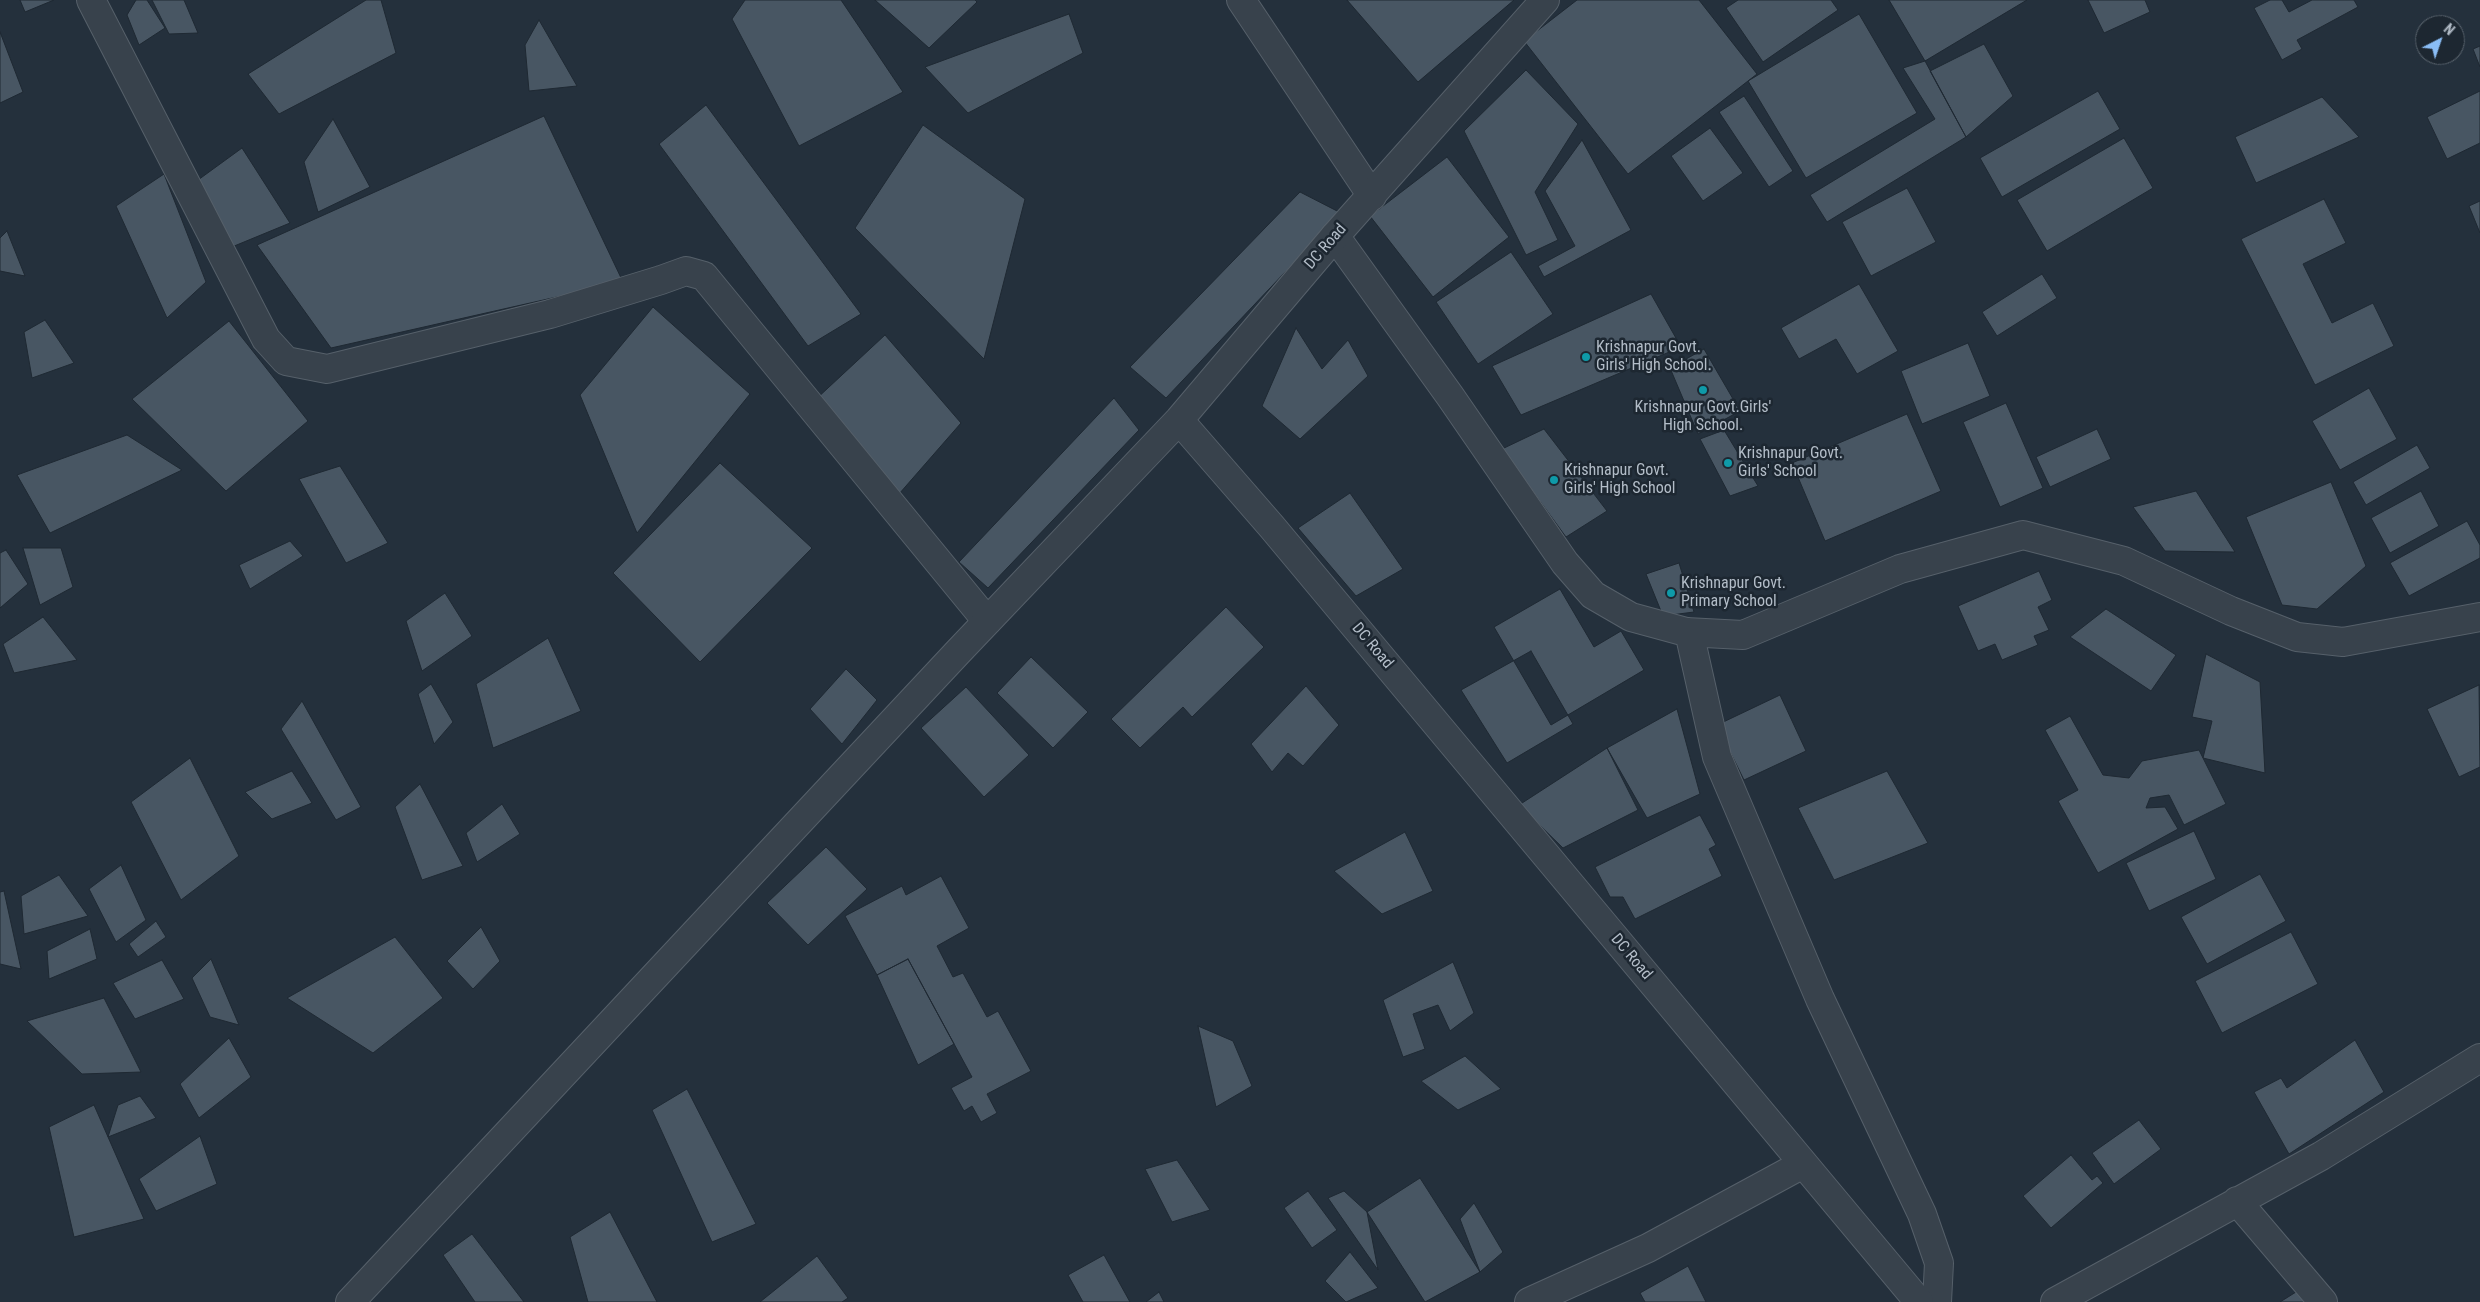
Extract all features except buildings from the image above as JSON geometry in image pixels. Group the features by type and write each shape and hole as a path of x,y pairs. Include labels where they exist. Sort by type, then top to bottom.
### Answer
{"street":[{"path":"91,0 266,339 286,362 326,369 550,314 686,271 704,276 987,621"},
{"path":"1241,0 1372,196"},
{"name":"DC Road","path":"1545,0 1335,236 1178,420 1272,527 1920,1302"},
{"path":"1335,236 1450,396 1565,563 1593,595 1631,617 1689,632 1743,635 1900,569 2023,535 2124,561 2231,611 2297,637 2343,642 2480,616"},
{"path":"350,1302 987,621 1178,420"},
{"path":"1689,632 1717,757 1820,998 1922,1214 1939,1263 1936,1302"},
{"path":"2055,1302 2321,1156 2480,1058"},
{"path":"1529,1302 1648,1248 1803,1164"},
{"path":"2237,1201 2322,1302"}],"place":[{"name":"Krishnapur Govt. Girls' High School.","path":"1586,357"},
{"name":"Krishnapur Govt.Girls' High School.","path":"1703,390"},
{"name":"Krishnapur Govt. Girls' School","path":"1728,463"},
{"name":"Krishnapur Govt. Girls' High School","path":"1554,480"},
{"name":"Krishnapur Govt. Primary School","path":"1671,593"}]}
